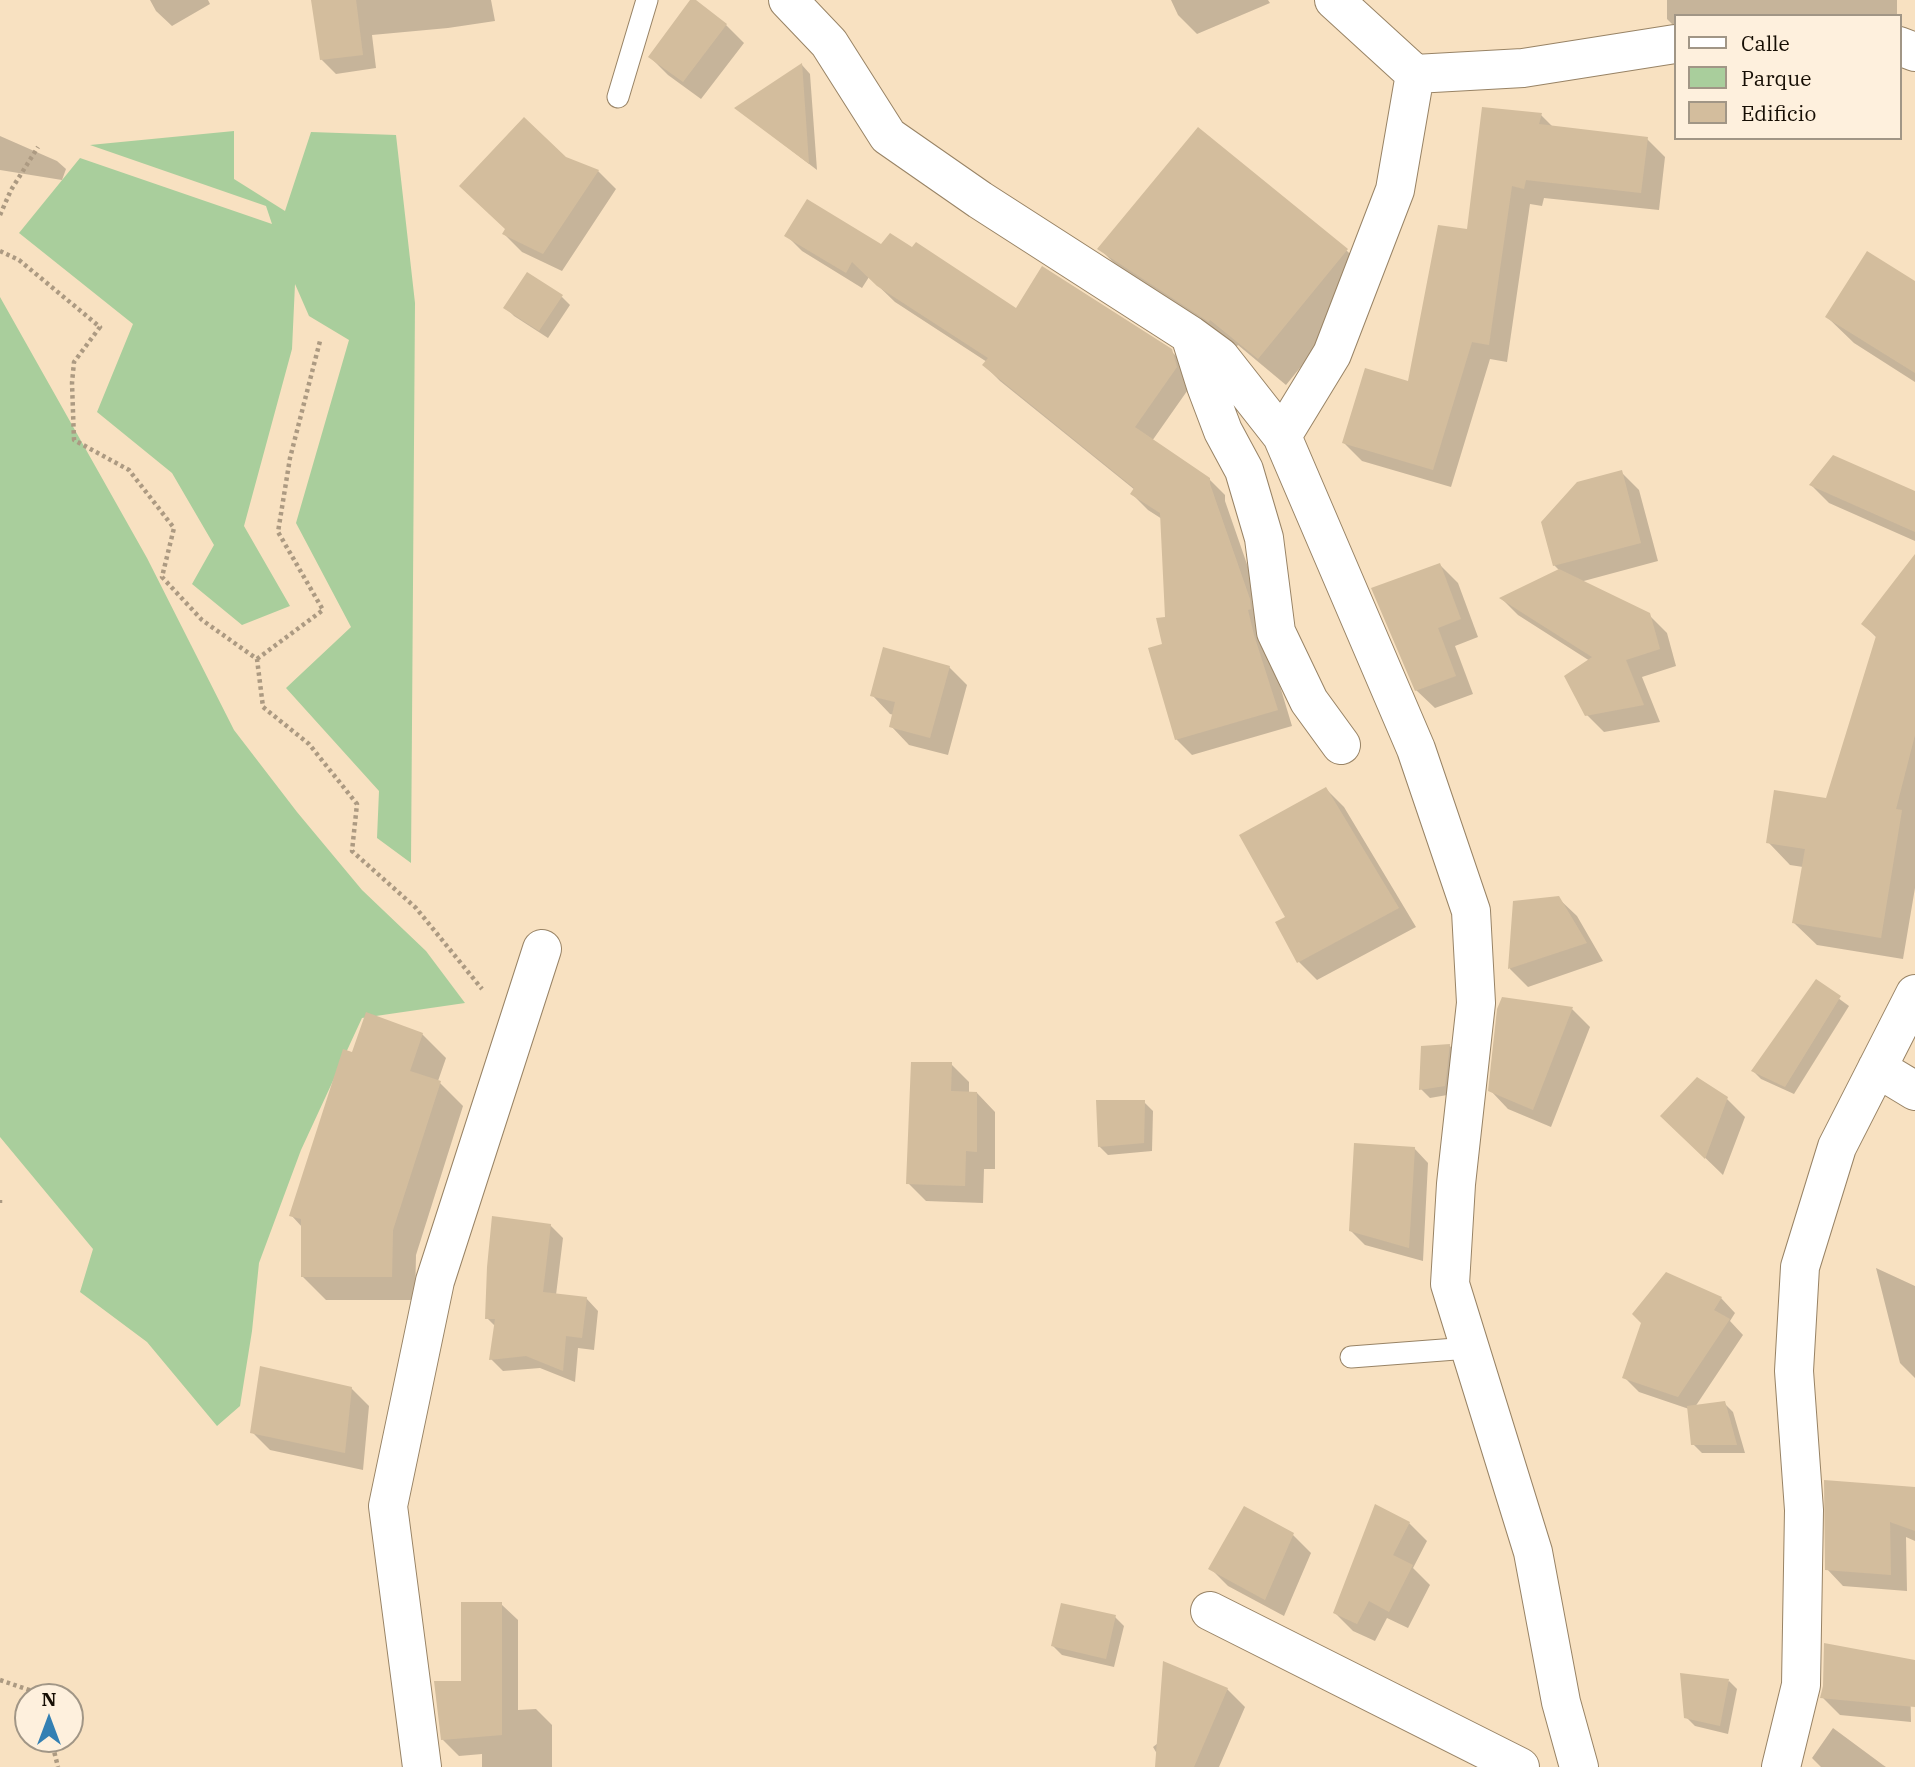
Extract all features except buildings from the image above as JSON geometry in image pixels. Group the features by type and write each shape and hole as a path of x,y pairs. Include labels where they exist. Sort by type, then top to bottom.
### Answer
{"street":[{"path":"788,0 829,43 888,136 1220,356 1282,436 1416,749 1471,911 1476,1003 1456,1184 1450,1284 1533,1552 1561,1702 1579,1767"},
{"path":"1334,0 1415,74 1523,68 1674,44"},
{"path":"1282,436 1332,354 1395,190 1415,74"},
{"path":"1191,335 1223,431 1244,470 1264,538 1276,632 1309,701 1341,745"},
{"path":"422,1767 388,1506 435,1281 542,949"},
{"path":"1781,1767 1801,1685 1804,1510 1794,1371 1800,1267 1837,1147 1915,995"},
{"path":"1878,1068 1915,1091"},
{"path":"1210,1611 1520,1767"}],"lane":[{"path":"618,97 647,0"},
{"path":"1351,1357 1469,1348"}],"path":[{"path":"0,215 11,190 37,147"},
{"path":"0,251 19,260 100,327 74,362 74,440 130,470 174,528 162,578 202,620 257,659 263,707 309,744 357,804 352,851 416,908 476,981 514,1036"},
{"path":"257,659 323,610 278,532 289,458 320,341"}],"green space":[{"path":"234,131 234,179 285,211 311,132 396,135 415,303 411,863 377,838 379,791 286,688 351,627 296,523 349,340 309,316 295,284 292,349 244,526 290,606 242,625 192,584 214,545 172,473 97,412 133,324 19,233 80,158 272,224 266,206 90,145"},
{"path":"0,297 147,558 234,730 362,890 426,951 465,1003 362,1018 301,1150 259,1263 240,1406 217,1426 147,1342 80,1292 93,1249 0,1137"}]}
